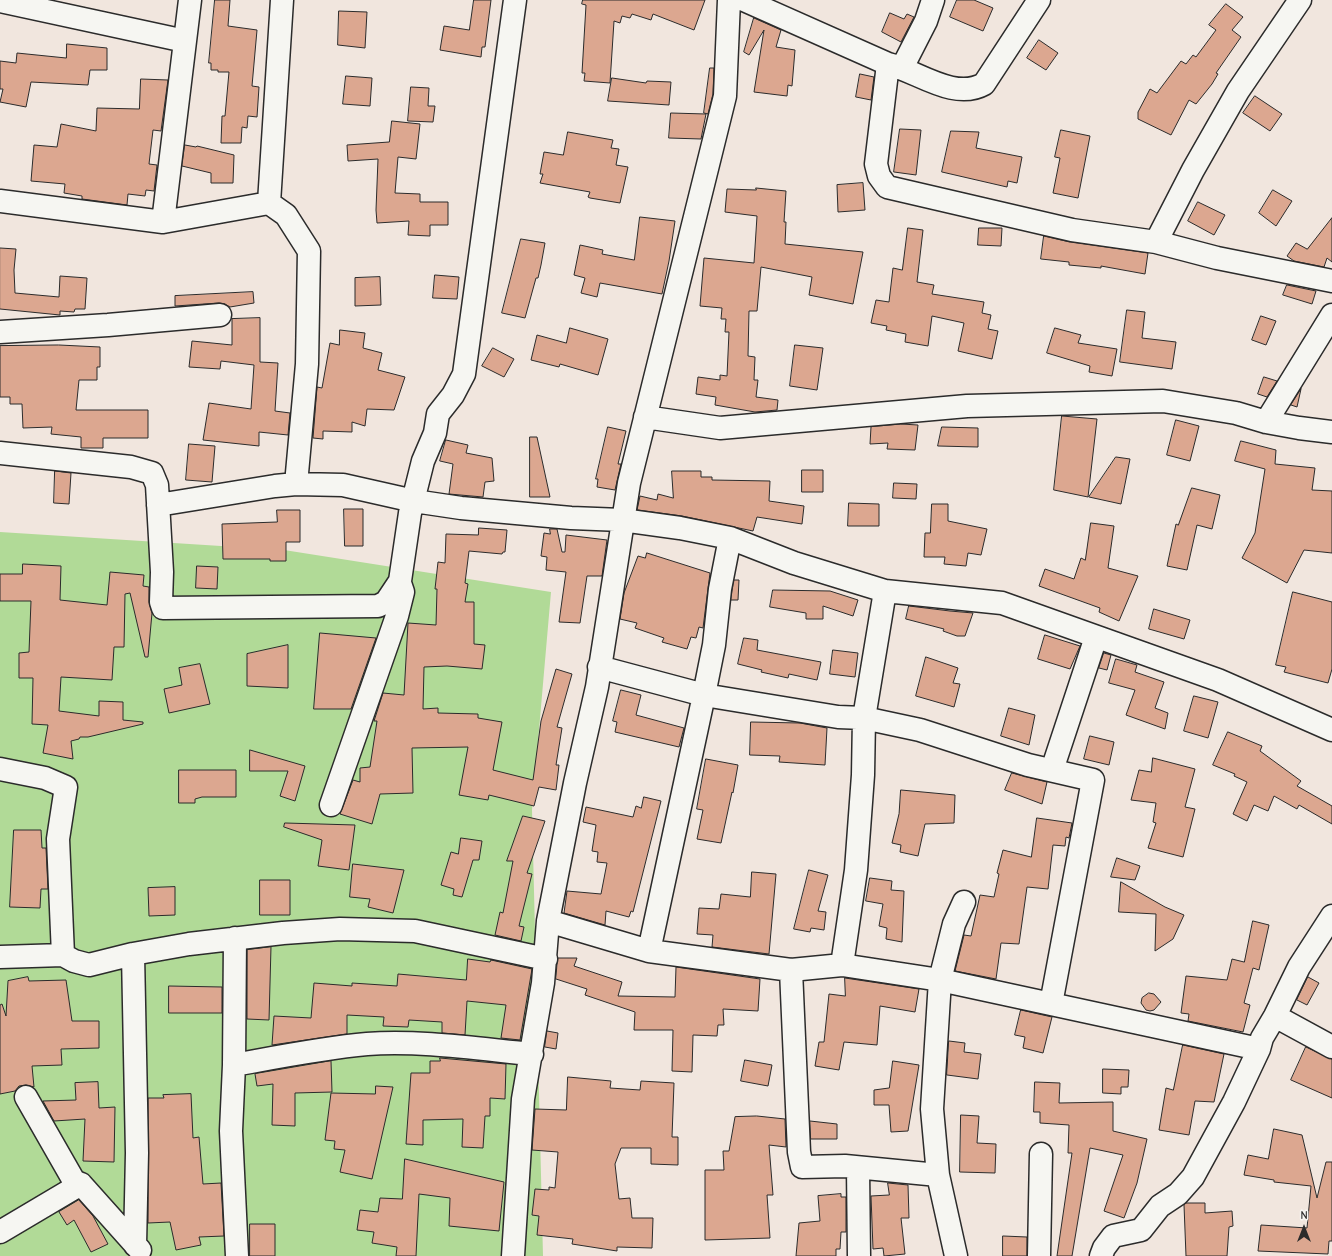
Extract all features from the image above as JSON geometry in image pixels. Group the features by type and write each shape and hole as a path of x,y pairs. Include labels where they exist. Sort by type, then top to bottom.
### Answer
{"street":[{"path":"0,0 185,41"},
{"path":"163,222 190,0"},
{"path":"269,203 282,0"},
{"path":"331,805 388,611 386,602 400,581 414,501 423,461 435,433 438,414 453,395 464,374 515,0"},
{"path":"513,1256 523,1100 532,1054 546,959 548,921 575,783 597,687 622,520 645,417 725,96 729,0"},
{"path":"744,0 935,85 974,90 984,84 1039,0"},
{"path":"933,0 926,21 895,66 876,164 879,176 887,187 1072,230 1156,242 1217,258 1332,281"},
{"path":"1156,242 1193,170 1238,91 1300,0"},
{"path":"0,201 163,222 269,203 286,215 309,251 307,364 296,484"},
{"path":"0,332 108,325 220,315"},
{"path":"1266,422 1332,315"},
{"path":"645,417 720,428 967,406 1164,401 1236,413 1266,422 1332,432"},
{"path":"0,452 131,467 152,473 157,485 162,572 161,602 163,608 388,611"},
{"path":"158,505 188,501 238,491 296,484 343,485 414,501 521,514 622,520 680,528 730,538 794,563 885,591 1002,603 1218,680 1332,730"},
{"path":"649,951 714,645 720,589 730,538"},
{"path":"842,965 857,862 863,775 864,718 885,591"},
{"path":"1052,770 1096,637"},
{"path":"599,667 704,694 838,717 864,718 920,730 1028,766 1093,780 1052,1004"},
{"path":"0,769 45,778 66,787 58,839 63,955"},
{"path":"956,1256 938,1175 932,1109 940,980 954,924 964,902"},
{"path":"1101,1256 1104,1248 1113,1236 1141,1230 1160,1206 1178,1194 1193,1177 1234,1102 1259,1049 1262,1038 1300,967 1332,916"},
{"path":"548,921 649,951 791,970 842,965 940,980 1259,1049"},
{"path":"0,957 63,955 74,961 88,965 133,954 189,944 235,938 340,929 415,932 546,959"},
{"path":"235,938 234,1065 231,1131 237,1256"},
{"path":"133,954 140,1250"},
{"path":"791,970 799,1152 802,1167 845,1166 938,1175"},
{"path":"1275,1016 1332,1047"},
{"path":"234,1065 300,1053 368,1044 440,1045 532,1054"},
{"path":"26,1097 74,1182 81,1184 140,1250"},
{"path":"1039,1256 1041,1154"},
{"path":"858,1168 859,1256"},
{"path":"0,1232 81,1184"}],"green space":[{"path":"0,532 284,550 551,592 532,810 543,1256 0,1256"}],"building":[{"path":"215,0 230,0 228,26 257,30 252,86 259,87 257,117 248,116 247,128 242,127 241,143 221,143 222,116 225,116 229,72 218,72 218,70 211,70 211,63 209,63"},
{"path":"474,0 491,0 485,47 482,47 481,57 440,50 444,26 469,30"},
{"path":"583,0 705,0 694,30 653,14 651,20 632,14 630,18 622,16 620,23 614,21 610,83 584,81 585,73 582,73 586,5 582,4"},
{"path":"957,0 974,0 993,8 983,31 950,17"},
{"path":"1226,4 1243,17 1232,30 1241,37 1216,73 1218,74 1212,84 1196,104 1189,100 1171,135 1138,119 1138,112 1150,89 1157,93 1181,61 1186,64 1193,55 1196,57 1216,30 1209,25"},
{"path":"339,11 367,12 365,48 338,45"},
{"path":"890,13 904,19 907,14 914,17 901,42 882,32"},
{"path":"754,18 781,30 776,47 795,50 792,86 788,85 787,96 754,92 764,30 749,55 744,52"},
{"path":"1039,40 1058,53 1046,70 1027,58"},
{"path":"67,44 107,48 107,70 90,70 88,85 31,82 26,107 0,102 3,89 0,89 0,61 16,63 17,53 66,58"},
{"path":"710,68 714,68 713,94 708,114 704,113"},
{"path":"860,74 874,77 871,100 856,97"},
{"path":"346,76 372,78 370,106 343,104"},
{"path":"612,78 646,83 647,81 671,82 669,105 608,101"},
{"path":"141,79 168,80 161,131 153,130 149,164 157,165 154,191 146,190 145,196 128,194 127,205 82,199 82,196 64,193 65,184 31,181 34,145 57,147 61,124 96,131 97,108 139,109"},
{"path":"411,87 429,88 428,106 435,106 433,122 408,121"},
{"path":"1255,96 1282,114 1270,131 1243,113"},
{"path":"671,113 706,114 701,139 669,138"},
{"path":"392,121 420,124 416,159 398,157 395,193 420,194 420,202 448,202 448,225 430,225 430,236 408,235 409,221 377,223 376,210 378,159 348,161 347,145 389,142"},
{"path":"900,129 921,130 916,175 894,172"},
{"path":"1061,130 1090,136 1078,198 1053,193 1060,158 1055,157"},
{"path":"951,131 979,132 976,148 1022,157 1017,183 1008,181 1007,187 942,172"},
{"path":"568,132 613,140 611,148 619,149 616,165 628,167 620,203 590,198 588,197 590,192 540,183 543,174 540,174 544,152 563,155"},
{"path":"185,145 197,146 234,155 233,183 211,183 211,173 182,166"},
{"path":"863,183 865,210 838,212 837,185"},
{"path":"756,188 786,191 784,222 786,222 785,244 863,252 853,304 809,295 812,277 761,267 757,311 749,311 748,356 755,357 754,380 758,380 756,397 778,400 777,410 755,412 715,405 716,397 696,394 698,377 720,380 720,375 727,376 729,332 725,332 726,319 721,319 722,308 700,306 704,258 754,263 757,216 725,212 727,189 756,190"},
{"path":"1273,190 1292,201 1276,226 1259,213"},
{"path":"1198,202 1225,215 1214,235 1188,221"},
{"path":"640,217 675,221 662,294 600,283 597,297 581,293 585,278 574,275 580,245 603,250 602,254 634,260"},
{"path":"1332,218 1332,262 1327,258 1324,267 1294,261 1287,256 1296,243 1307,249"},
{"path":"908,228 923,230 917,282 934,285 932,294 984,302 982,313 991,315 988,329 998,331 992,359 958,351 964,323 932,316 928,346 905,342 906,334 886,330 887,326 871,323 876,300 889,302 893,268 902,270"},
{"path":"979,228 1002,228 1001,246 978,245"},
{"path":"1044,236 1070,242 1148,253 1145,274 1101,266 1101,268 1069,265 1069,262 1041,259"},
{"path":"521,239 545,243 538,278 536,278 525,318 502,313"},
{"path":"0,248 16,249 14,270 15,293 59,297 60,276 87,278 85,309 75,309 74,312 60,311 60,315 0,309"},
{"path":"435,275 459,277 457,299 433,298"},
{"path":"380,277 381,305 355,306 355,278"},
{"path":"1287,285 1316,291 1312,304 1283,295"},
{"path":"253,292 254,303 230,307 219,303 175,306 175,296"},
{"path":"1127,310 1145,312 1142,338 1176,342 1172,369 1120,362"},
{"path":"1261,316 1276,321 1266,345 1252,340"},
{"path":"260,318 260,362 278,363 275,411 290,413 288,435 259,432 259,446 203,440 209,403 251,409 254,365 221,361 220,369 189,367 192,341 232,345 232,319"},
{"path":"570,328 608,339 598,375 560,364 559,367 531,360 537,335 566,343"},
{"path":"1055,328 1081,335 1078,343 1117,349 1112,376 1089,372 1090,366 1047,353"},
{"path":"340,330 365,333 363,348 382,353 378,370 405,377 394,410 367,409 365,426 352,422 352,432 323,431 323,439 313,438 317,387 322,388 330,343 339,345"},
{"path":"59,345 100,347 100,367 97,367 97,380 79,380 76,410 148,410 148,438 103,438 103,448 81,448 81,437 51,434 52,427 23,428 22,404 10,404 10,397 0,397 0,346"},
{"path":"795,345 823,348 817,390 790,386"},
{"path":"493,348 514,359 504,377 482,366"},
{"path":"1264,377 1277,381 1267,397 1258,394"},
{"path":"1301,389 1297,407 1291,405"},
{"path":"1062,416 1097,419 1088,497 1054,490"},
{"path":"1176,420 1199,426 1190,461 1167,455"},
{"path":"901,424 918,425 915,450 887,449 888,443 870,444 871,427"},
{"path":"608,427 626,431 618,464 621,464 615,490 597,487 598,479 596,479"},
{"path":"942,427 978,428 978,447 938,446"},
{"path":"530,437 537,437 550,497 530,497"},
{"path":"446,440 468,445 466,453 492,458 494,481 485,482 483,497 449,494 453,464 440,461"},
{"path":"1241,441 1276,450 1275,464 1315,468 1312,490 1332,491 1332,553 1304,550 1287,583 1242,558 1255,533 1265,469 1235,461"},
{"path":"189,444 215,446 212,482 186,480"},
{"path":"1116,457 1130,459 1121,504 1089,497"},
{"path":"802,470 823,470 823,492 802,492"},
{"path":"55,471 71,473 69,504 54,503"},
{"path":"672,471 701,471 701,477 712,477 712,480 770,481 769,501 804,506 802,524 757,517 753,531 682,516 637,510 640,496 657,500 658,494 673,498"},
{"path":"894,483 917,484 916,499 893,498"},
{"path":"1192,488 1220,495 1212,529 1197,525 1187,570 1167,566 1176,524 1178,525"},
{"path":"849,503 879,504 879,526 848,526"},
{"path":"932,504 948,504 948,521 987,529 981,555 968,553 966,566 944,564 945,557 924,557 925,533 930,533"},
{"path":"344,509 363,509 363,546 345,546"},
{"path":"277,510 300,510 300,542 286,542 286,561 270,561 270,559 223,559 222,524 277,522"},
{"path":"1091,523 1114,526 1108,568 1138,576 1119,621 1099,612 1100,608 1039,586 1045,569 1074,579 1081,558 1085,560"},
{"path":"479,528 507,530 505,552 502,554 469,551 465,583 468,584 465,602 474,602 474,644 485,645 482,669 447,666 424,667 423,709 438,708 438,713 478,714 478,718 502,722 493,770 533,780 541,721 556,669 572,674 557,727 562,728 556,765 559,765 556,790 539,787 534,806 489,795 488,800 459,795 468,747 412,748 413,793 380,794 372,824 340,814 353,780 360,782 360,768 370,767 377,721 374,721 383,693 404,695 408,623 436,625 437,589 435,589 438,562 445,563 446,534 478,535"},
{"path":"550,529 557,529 562,552 565,552 566,535 607,540 602,576 587,576 580,623 559,622 566,572 546,570 547,557 541,556 544,533 550,534"},
{"path":"647,553 710,573 703,628 699,627 696,638 691,637 687,649 662,642 664,638 635,628 637,623 620,619 624,593 638,556 645,558"},
{"path":"23,564 61,566 60,600 107,605 110,572 144,575 143,586 149,587 149,602 152,613 148,657 145,657 130,593 125,594 124,647 114,647 112,680 61,677 59,711 99,716 99,701 123,702 123,720 143,722 143,724 88,737 80,737 79,739 71,741 73,759 43,753 48,725 32,724 33,678 19,678 19,653 29,652 31,601 0,601 0,574 22,574"},
{"path":"197,566 218,567 217,589 196,588"},
{"path":"734,580 739,580 738,600 731,600"},
{"path":"773,590 830,591 858,600 853,616 823,606 823,619 806,619 806,613 770,607"},
{"path":"1293,592 1332,602 1332,669 1328,683 1284,672 1286,667 1276,665"},
{"path":"909,606 973,613 965,636 957,636 943,631 944,629 906,619"},
{"path":"1154,609 1190,620 1184,639 1149,629"},
{"path":"320,633 376,638 351,709 314,709"},
{"path":"1045,635 1080,646 1070,669 1038,659"},
{"path":"744,638 758,640 757,650 821,662 817,680 789,674 788,678 761,672 762,670 738,664"},
{"path":"288,645 288,688 247,686 247,654"},
{"path":"833,650 858,653 855,677 830,674"},
{"path":"1104,653 1111,655 1107,670 1099,668"},
{"path":"926,657 958,668 953,683 960,684 954,707 916,696"},
{"path":"1116,659 1137,665 1135,672 1164,682 1155,708 1168,713 1165,729 1126,715 1135,690 1109,683"},
{"path":"200,664 210,704 169,713 164,689 182,685 179,668"},
{"path":"621,690 641,695 636,715 684,728 679,747 615,732 617,722 613,721"},
{"path":"1194,696 1218,702 1208,738 1184,731"},
{"path":"1009,708 1035,715 1029,745 1001,736"},
{"path":"751,722 800,723 827,728 825,765 779,762 780,756 750,755"},
{"path":"1228,732 1262,746 1260,751 1301,781 1297,786 1332,806 1332,824 1299,805 1297,809 1274,796 1268,811 1254,805 1247,821 1233,814 1247,782 1234,776 1235,774 1213,765"},
{"path":"1090,736 1114,742 1109,765 1084,759"},
{"path":"250,750 305,766 295,801 280,796 288,771 250,771"},
{"path":"1153,758 1195,769 1185,807 1195,809 1183,857 1148,848 1156,823 1153,822 1156,803 1131,800 1139,770 1151,772"},
{"path":"706,759 738,765 721,843 697,839 703,810 697,809"},
{"path":"179,770 236,770 236,797 202,797 195,799 195,803 179,803"},
{"path":"1012,773 1047,782 1042,804 1005,790"},
{"path":"901,790 955,795 954,823 925,824 918,856 900,852 901,845 892,843 899,814"},
{"path":"644,797 661,801 633,912 631,911 629,917 606,911 605,925 564,913 567,891 601,894 607,863 597,862 598,852 592,851 596,825 583,822 586,807 633,817 636,806 641,808"},
{"path":"523,816 545,821 527,873 532,874 519,926 524,927 521,941 495,935 500,912 503,913 513,861 507,861"},
{"path":"1037,818 1072,823 1069,838 1066,837 1065,846 1053,845 1048,889 1027,887 1019,944 1001,943 996,979 955,971 964,935 971,936 980,895 994,897 999,874 997,873 1003,850 1031,857"},
{"path":"285,823 355,825 349,870 318,866 322,840 284,827"},
{"path":"14,830 41,830 42,848 46,848 48,889 41,889 40,908 10,907"},
{"path":"461,838 482,841 479,860 473,860 462,897 453,895 454,889 441,885 451,852 458,854"},
{"path":"1117,858 1140,866 1135,880 1111,877"},
{"path":"353,864 404,870 393,913 368,907 370,899 350,897"},
{"path":"809,870 828,875 818,911 826,912 824,930 811,928 810,932 794,929"},
{"path":"752,872 776,874 769,954 712,947 713,935 697,934 699,908 719,909 721,894 750,897"},
{"path":"870,878 892,881 891,890 904,891 902,942 886,939 887,928 879,926 883,904 866,901"},
{"path":"260,880 290,880 290,915 260,915"},
{"path":"1121,882 1165,907 1184,915 1173,939 1155,951 1156,914 1119,912"},
{"path":"175,887 175,915 149,916 148,888"},
{"path":"1253,921 1269,925 1259,970 1253,968 1244,1003 1250,1005 1243,1032 1188,1021 1189,1014 1181,1013 1186,976 1227,980 1232,959 1244,962"},
{"path":"271,947 269,1020 247,1019 247,950"},
{"path":"558,958 577,958 574,966 622,982 618,996 675,997 676,967 760,979 758,1011 723,1009 724,1025 718,1025 717,1036 693,1035 692,1072 672,1071 673,1030 634,1030 635,1012 585,995 587,989 556,979"},
{"path":"468,959 490,962 491,960 532,969 520,1040 501,1038 506,1005 467,1001 465,1035 442,1033 442,1022 409,1020 408,1027 383,1026 384,1017 347,1015 347,1034 272,1045 274,1016 311,1018 314,983 352,986 352,983 397,986 398,974 466,980"},
{"path":"28,977 29,981 66,980 72,1021 99,1021 99,1048 61,1049 62,1065 32,1066 34,1087 26,1085 19,1086 15,1091 0,1094 0,1005 2,1004 6,1016 8,981"},
{"path":"1308,977 1319,983 1307,1005 1297,1000"},
{"path":"845,978 919,989 915,1012 880,1006 877,1045 844,1042 839,1070 815,1066 819,1042 824,1042 829,994 845,996"},
{"path":"169,986 222,987 222,1013 169,1013"},
{"path":"1149,993 1154,994 1161,1002 1154,1010 1150,1011 1146,1010 1141,1003 1142,998"},
{"path":"1021,1010 1052,1017 1043,1053 1023,1048 1025,1037 1015,1035"},
{"path":"547,1031 558,1033 556,1049 545,1047"},
{"path":"949,1041 965,1043 964,1052 981,1054 978,1079 947,1075"},
{"path":"1183,1045 1224,1054 1214,1102 1195,1101 1189,1135 1159,1130 1166,1088 1173,1090"},
{"path":"1306,1047 1332,1059 1332,1098 1291,1080"},
{"path":"440,1058 506,1064 505,1099 490,1098 490,1116 485,1116 483,1148 462,1147 463,1119 423,1120 423,1145 406,1144 411,1073 430,1073 430,1061 440,1061"},
{"path":"745,1060 772,1065 768,1086 741,1081"},
{"path":"331,1061 332,1092 295,1093 295,1126 272,1125 273,1084 257,1086 255,1074"},
{"path":"893,1061 919,1065 908,1131 891,1132 889,1105 874,1105 874,1090 889,1088"},
{"path":"1103,1069 1129,1070 1128,1087 1121,1087 1121,1094 1103,1093"},
{"path":"568,1077 611,1081 610,1088 640,1090 641,1081 674,1083 672,1137 678,1137 678,1165 651,1164 651,1148 621,1148 615,1164 619,1199 630,1198 632,1218 653,1218 652,1248 617,1247 617,1251 572,1244 573,1239 537,1235 539,1216 532,1215 535,1189 549,1190 549,1187 555,1188 558,1152 532,1150 535,1109 566,1110"},
{"path":"98,1082 99,1108 115,1107 114,1162 83,1161 85,1119 54,1121 43,1101 76,1100 75,1083"},
{"path":"1035,1082 1060,1083 1059,1103 1113,1102 1113,1131 1147,1139 1137,1183 1124,1218 1104,1211 1123,1155 1090,1148 1072,1256 1057,1256 1072,1153 1068,1153 1069,1125 1040,1123 1040,1112 1034,1112"},
{"path":"376,1086 393,1087 372,1179 340,1172 345,1150 334,1149 335,1141 325,1140 331,1093 375,1094"},
{"path":"191,1094 193,1138 199,1137 203,1184 221,1183 224,1236 199,1237 201,1245 176,1250 170,1222 148,1223 148,1098 164,1098 163,1095"},
{"path":"961,1115 979,1116 977,1143 996,1144 995,1173 960,1172"},
{"path":"757,1116 785,1119 786,1147 769,1145 773,1195 767,1195 770,1238 705,1240 705,1170 724,1170 723,1151 729,1151 735,1117"},
{"path":"810,1121 837,1124 837,1139 811,1139"},
{"path":"1274,1129 1302,1135 1317,1198 1326,1162 1332,1162 1332,1241 1329,1241 1328,1254 1258,1251 1261,1225 1307,1228 1311,1186 1274,1182 1274,1180 1244,1175 1248,1155 1268,1159"},
{"path":"405,1159 504,1182 499,1231 449,1226 450,1198 419,1194 416,1256 396,1256 397,1247 372,1243 374,1232 357,1230 360,1210 378,1212 380,1198 402,1199"},
{"path":"888,1183 908,1185 909,1218 901,1218 905,1254 884,1256 883,1248 873,1249 871,1196 889,1195"},
{"path":"841,1194 841,1197 846,1197 846,1232 841,1232 840,1249 836,1249 836,1256 796,1256 799,1223 820,1221 818,1196"},
{"path":"79,1200 93,1216 108,1244 91,1252 74,1220 67,1225 59,1212"},
{"path":"1186,1203 1205,1203 1205,1213 1232,1211 1233,1226 1229,1227 1227,1256 1186,1256 1184,1205"},
{"path":"250,1224 275,1224 275,1256 250,1256"},
{"path":"1003,1236 1027,1237 1027,1256 1003,1256"}]}
